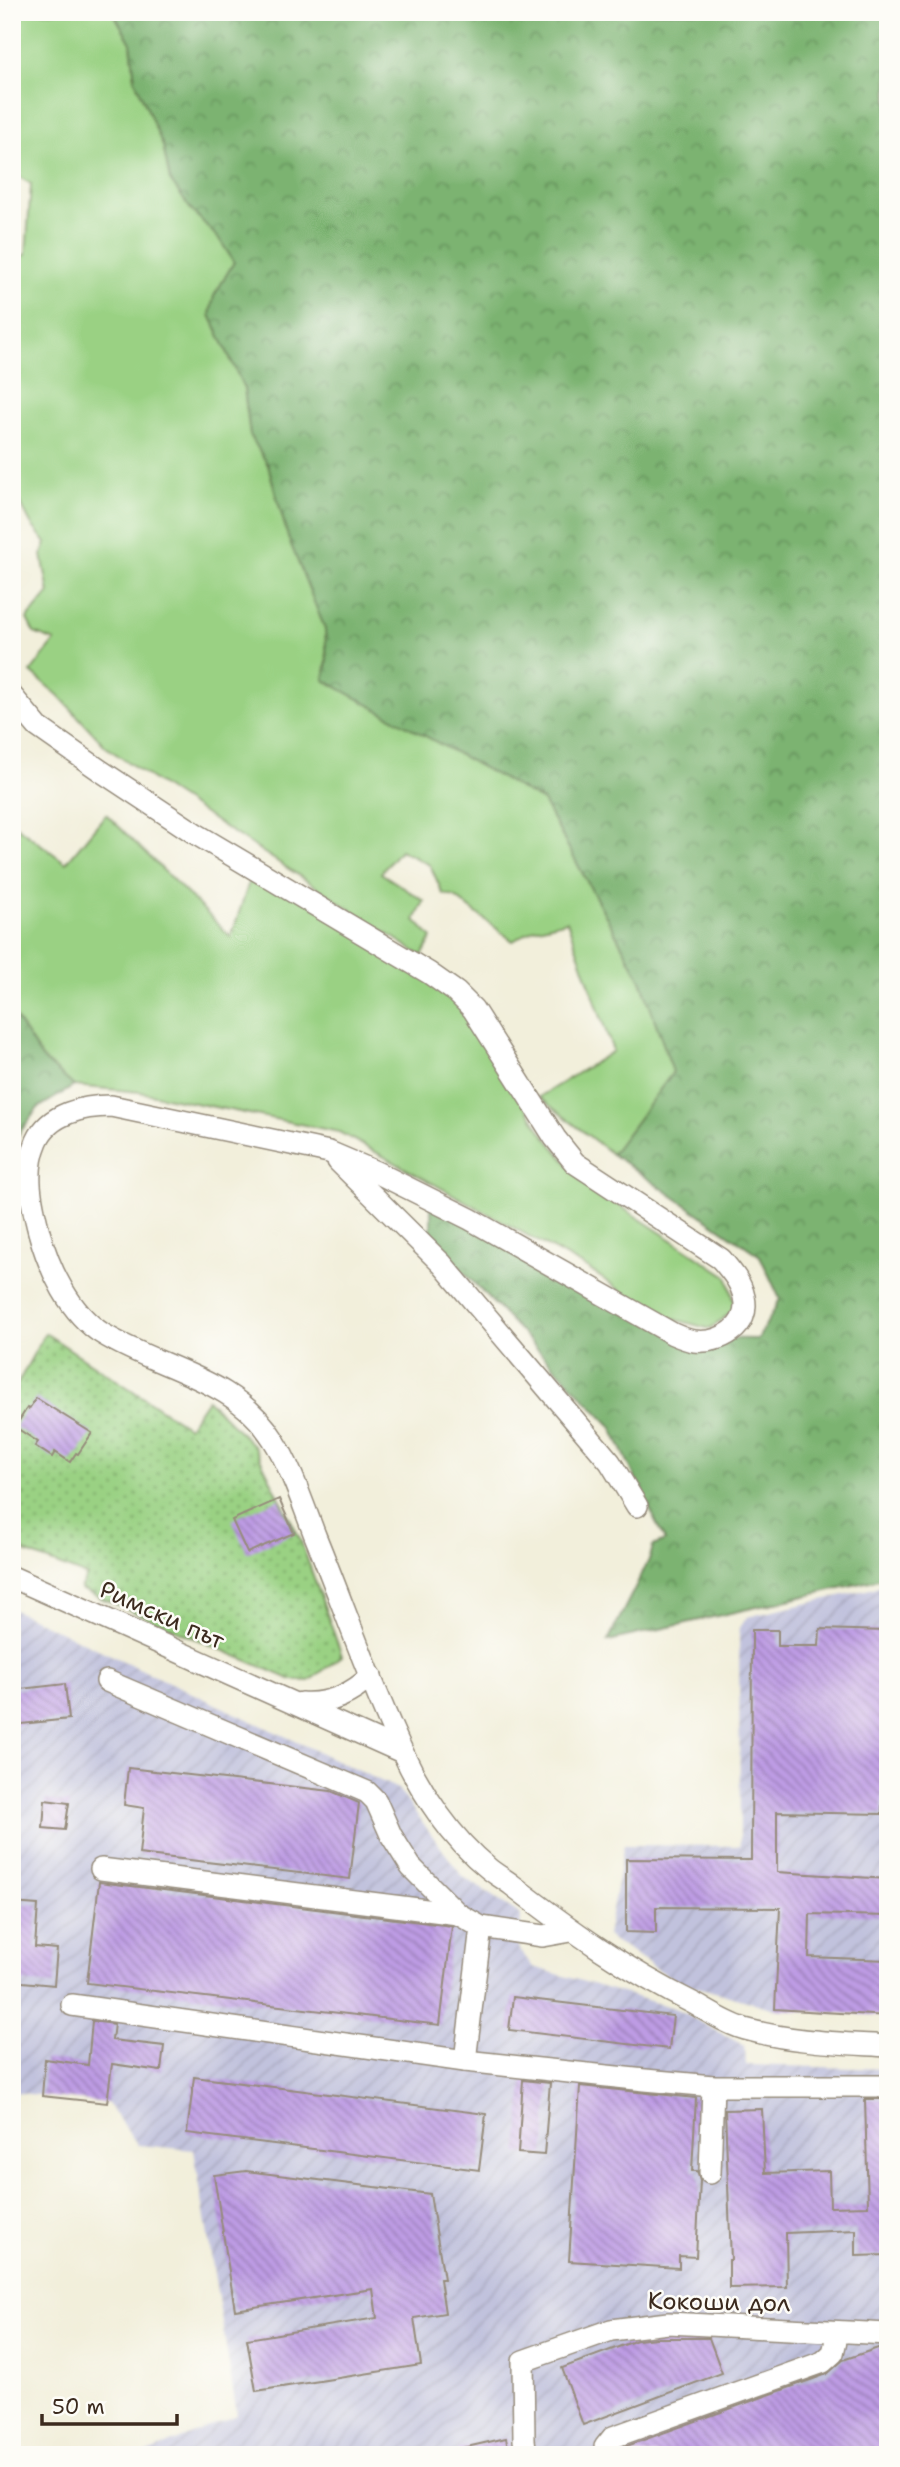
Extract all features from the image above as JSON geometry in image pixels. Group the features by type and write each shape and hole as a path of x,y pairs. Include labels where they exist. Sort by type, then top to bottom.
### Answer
{"street":[{"path":"12,695 38,727 101,771 196,834 429,973 456,992 473,1009 555,1138 575,1163 721,1259 735,1276 745,1299 743,1318 732,1333 715,1340 694,1341 673,1334 470,1219 376,1172 329,1152 111,1106 85,1106 59,1118 39,1136 29,1164 31,1204 44,1250 64,1291 83,1317 102,1334 230,1394 254,1415 272,1438 294,1483 402,1752 428,1797 472,1852 488,1868 571,1931 662,1988 741,2028 811,2041 888,2046"},
{"path":"329,1152 442,1264 610,1462 637,1506"},
{"name":"Римски път","path":"12,1577 402,1752"},
{"name":"Римски път","path":"290,1701 318,1703 332,1700 354,1690 371,1676"},
{"path":"107,1681 367,1792 376,1801 391,1835 411,1867 458,1914 481,1927 543,1936 571,1931"},
{"path":"101,1869 458,1914"},
{"path":"465,2061 481,1927"},
{"path":"72,2005 465,2061 713,2086 888,2087"},
{"path":"710,2172 713,2086"},
{"name":"Кокоши дол","path":"526,2455 523,2361 611,2330 668,2323 888,2334"},
{"path":"605,2455 605,2447 613,2437 823,2362 833,2353 838,2332"}],"shaded area":[{"path":"888,1585 888,2016 775,2009 676,1981 607,1936 624,1845 740,1846 739,1629 747,1617"},
{"path":"12,1609 398,1789 462,1876 521,1915 519,1949 533,1967 674,2008 745,2046 746,2065 888,2069 888,2455 143,2455 237,2415 194,2150 138,2145 107,2103 12,2092"}],"green space":[{"path":"12,12 113,12 131,43 135,80 164,146 170,180 220,240 234,262 214,296 210,315 244,388 250,435 268,465 288,537 325,629 327,661 324,679 543,801 641,980 673,1072 612,1154 539,1097 613,1051 567,921 534,929 513,941 455,897 443,894 430,865 400,850 381,873 424,901 415,920 432,938 422,956 106,747 60,697 31,672 55,641 34,633 27,619 49,593 42,555 46,543 31,524 12,487 12,256 26,255 31,184 12,173"},
{"path":"113,12 888,12 888,1577 608,1641 650,1558 653,1546 665,1541 611,1426 431,1238 431,1203 685,1338 758,1339 780,1299 760,1256 612,1154 673,1072 641,980 543,801 324,680 327,661 325,629 288,537 268,465 250,435 244,388 210,315 214,296 234,262 220,240 190,208 170,180 163,146 135,80 131,43"},
{"path":"106,814 231,937 253,870 412,964 470,1015 541,1131 582,1181 727,1276 736,1308 710,1329 655,1314 587,1268 339,1132 140,1092 74,1086 42,1058 12,1012 12,831 16,826 66,863"},
{"path":"12,1012 42,1058 74,1086 38,1108 12,1143"},
{"path":"45,1333 188,1427 207,1399 254,1446 300,1539 342,1656 309,1681 292,1680 80,1589 87,1576 12,1547 12,1394"}],"building":[{"path":"36,1398 92,1433 70,1462 55,1452 52,1457 35,1446 38,1442 15,1427"},
{"path":"279,1499 294,1533 247,1553 232,1520"},
{"path":"820,1629 886,1631 882,1814 777,1812 777,1872 888,1879 888,1916 810,1914 809,1957 888,1960 888,2016 775,2009 780,1908 656,1907 656,1933 626,1932 626,1859 751,1860 752,1630 778,1630 778,1646 819,1646"},
{"path":"65,1684 69,1719 12,1725 12,1690"},
{"path":"128,1768 331,1791 359,1803 350,1879 139,1854 144,1808 124,1805"},
{"path":"45,1800 69,1803 65,1830 43,1828"},
{"path":"99,1882 452,1926 440,2025 87,1983"},
{"path":"12,1903 38,1905 35,1947 57,1949 54,1985 12,1981"},
{"path":"513,1997 673,2016 669,2049 509,2030"},
{"path":"92,2021 114,2024 112,2040 164,2046 161,2071 112,2064 107,2103 42,2096 45,2059 88,2065"},
{"path":"194,2077 486,2114 479,2170 187,2133"},
{"path":"523,2080 550,2083 544,2155 518,2153"},
{"path":"580,2086 696,2098 692,2171 697,2171 700,2181 696,2257 679,2256 679,2268 569,2261"},
{"path":"865,2099 888,2099 888,2255 856,2256 856,2230 786,2233 787,2287 729,2288 731,2260 725,2110 762,2109 765,2173 829,2171 830,2207 868,2206"},
{"path":"246,2171 430,2194 444,2279 440,2279 445,2313 414,2318 421,2365 256,2391 247,2339 377,2318 373,2289 235,2310 214,2175"},
{"path":"709,2338 722,2373 583,2425 562,2368 637,2340"},
{"path":"888,2347 888,2455 623,2455 621,2448 827,2374 843,2360"},
{"path":"506,2438 510,2455 459,2455 458,2449"}]}
